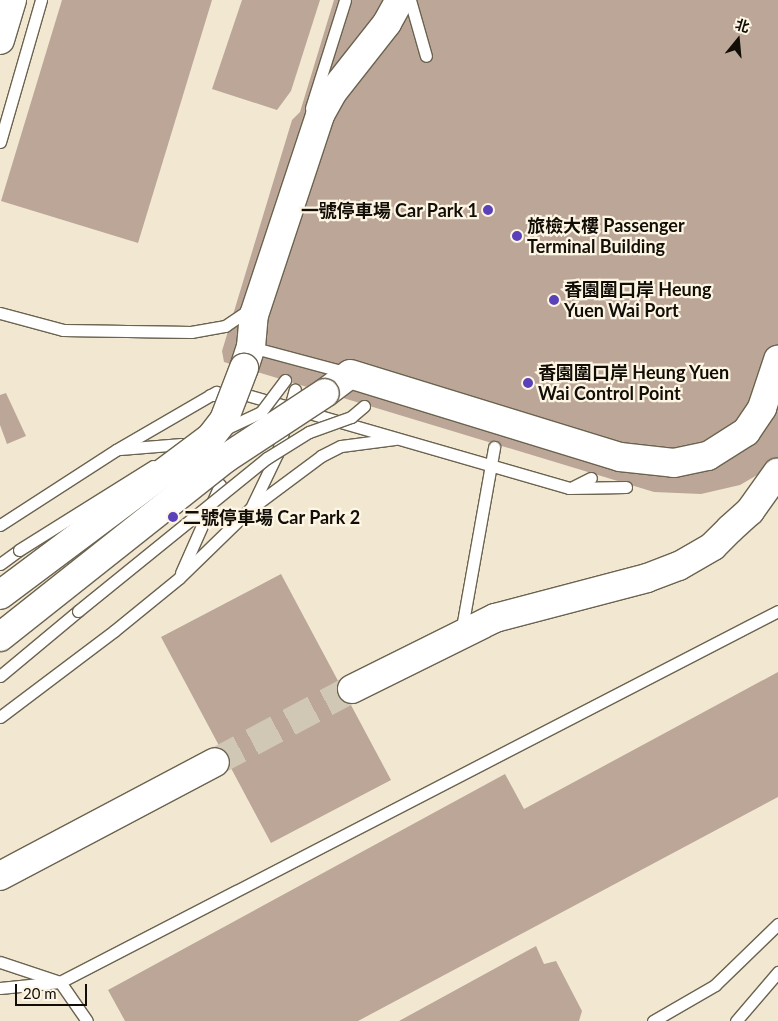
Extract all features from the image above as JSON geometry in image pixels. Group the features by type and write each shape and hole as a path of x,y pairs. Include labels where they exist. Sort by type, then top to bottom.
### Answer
{"highway":[{"path":"0,40 12,0"},
{"path":"0,595 210,438 224,420 251,347 254,315 320,115 332,93 387,23 400,0"},
{"path":"0,637 226,458 328,398 350,374 620,457 674,463 708,456 746,432 762,408 778,360"},
{"path":"352,689 461,633 495,618 647,578 679,566 712,546 750,511 777,473"},
{"path":"0,876 215,762"}],"lane":[{"path":"0,142 41,0"},
{"path":"0,313 63,330 192,332 226,326 246,312 345,0"},
{"path":"410,0 426,56"},
{"path":"251,347 350,374"},
{"path":"0,525 116,450 247,375"},
{"path":"0,564 19,550 189,444 261,412 285,380"},
{"path":"250,510 274,462 295,388"},
{"path":"210,395 247,395 326,420 569,488 626,487"},
{"path":"326,420 328,398"},
{"path":"0,676 267,458 309,432 351,417 364,406"},
{"path":"0,717 179,578 250,510 321,456 341,446 395,439"},
{"path":"116,450 182,444 220,485 179,578"},
{"path":"461,633 494,447"},
{"path":"569,488 592,478"},
{"path":"0,988 60,982 778,611"},
{"path":"653,1021 715,985 778,924"},
{"path":"0,962 60,982 88,1021"},
{"path":"736,1021 778,972"}],"building":[{"path":"62,0 212,0 138,243 1,201"},
{"path":"242,0 320,0 291,91 277,110 212,89"},
{"name":"旅檢大樓 Passenger Terminal Building","path":"334,0 778,0 778,463 740,485 701,494 654,492 224,362 222,351 292,120 300,112"},
{"path":"6,393 26,436 7,444 0,425 0,395"},
{"path":"281,574 391,780 271,843 161,637"},
{"path":"778,672 778,797 358,1021 125,1021 108,990 505,774 524,809"},
{"path":"536,946 544,964 556,961 582,1011 579,1021 399,1021"}],"tunnel":[{"path":"215,762 352,689"}],"place":[{"name":"一號停車場 Car Park 1","path":"488,210"},
{"name":"旅檢大樓 Passenger Terminal Building","path":"517,236"},
{"name":"香園圍口岸 Heung Yuen Wai Port","path":"554,300"},
{"name":"香園圍口岸 Heung Yuen Wai Control Point","path":"528,383"},
{"name":"二號停車場 Car Park 2","path":"173,517"}]}
